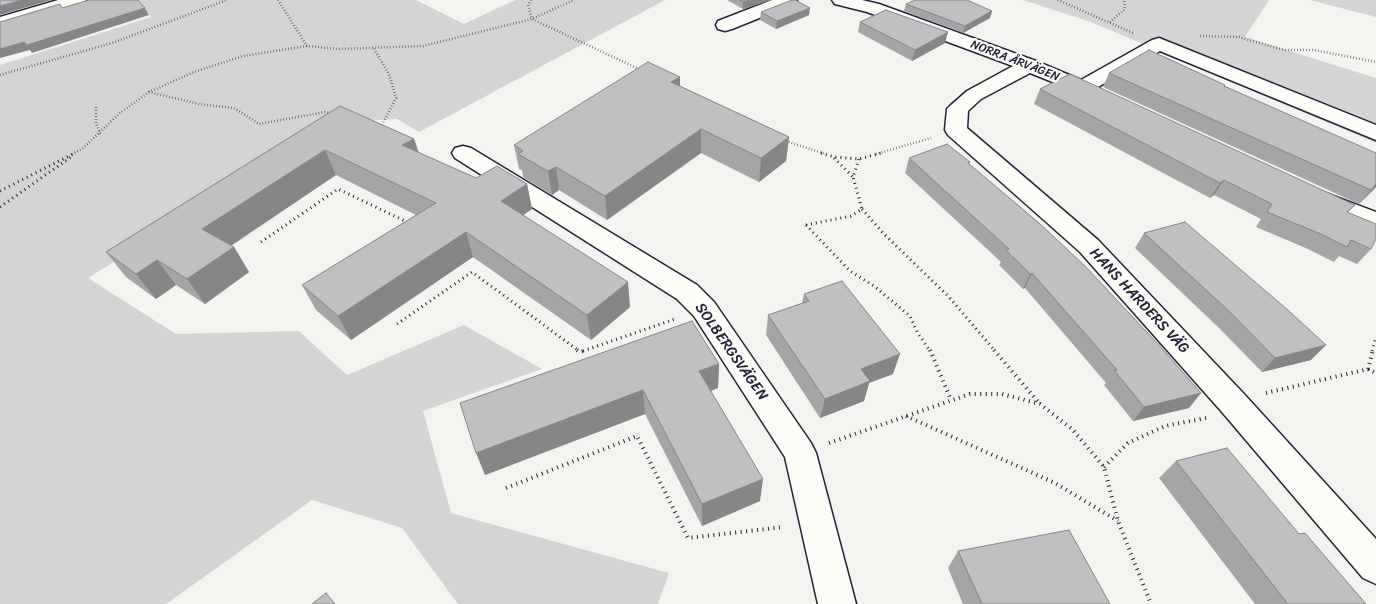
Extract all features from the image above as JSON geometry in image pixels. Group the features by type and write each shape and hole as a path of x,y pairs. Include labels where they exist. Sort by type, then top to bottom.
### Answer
{"street":[{"path":"0,10 36,0"},
{"path":"0,22 77,0"},
{"path":"725,25 788,0"},
{"name":"NORRA ÅRVÄGEN","path":"841,0 873,8 1029,65 1110,100"},
{"path":"1083,88 1159,44 1376,133"},
{"path":"956,130 958,109 974,95 1029,65"},
{"name":"HANS HARDERS VÄG","path":"956,130 1089,246 1233,403 1376,566"},
{"name":"SOLBERGSVÄGEN","path":"463,153 687,292 704,309 800,453 837,604"},
{"path":"1295,188 1340,208 1376,221"}],"path":[{"path":"0,75 112,43 227,0"},
{"path":"278,0 307,46"},
{"path":"531,0 528,5 532,19 650,73"},
{"path":"0,207 82,149 120,113 149,92 194,72 244,56 307,46 338,49 374,49 423,46 532,19 574,0"},
{"path":"1058,0 1159,44 1166,39 1179,36 1239,37 1284,50 1321,51 1376,62"},
{"path":"1110,22 1125,10 1124,0"},
{"path":"374,49 389,74 396,98 378,133"},
{"path":"641,69 641,76"},
{"path":"149,92 199,104 234,108 259,124 326,112 334,114"},
{"path":"96,107 96,124 100,134"},
{"path":"785,140 834,157 859,159 956,130"},
{"path":"0,192 82,149"},
{"path":"834,157 853,177 862,209 883,233 949,297 1040,404 1072,429 1104,467 1118,521 1151,604"},
{"path":"853,177 859,159"},
{"path":"260,242 338,190 414,226"},
{"path":"862,209 851,216 806,225 850,271 874,286 910,316 917,332 927,344 952,400"},
{"path":"397,324 472,272 580,352 704,309"},
{"path":"1368,369 1376,374"},
{"path":"800,453 970,394 1002,394 1040,404"},
{"path":"906,416 1055,483 1118,521"},
{"path":"506,488 637,436 688,538 817,523"}],"shaded area":[{"path":"139,0 416,0 464,24 515,0 665,0 419,132 397,119 340,122 88,278 176,334 299,331 347,375 464,325 542,369 423,411 451,513 669,573 658,604 458,604 402,528 312,500 166,604 0,604 0,65 151,17"},
{"path":"1023,0 1269,0 1245,37 1376,78 1376,143 1091,22"},
{"path":"1310,0 1376,0 1376,17"}],"building":[{"path":"0,0 22,0 0,6"},
{"path":"89,0 138,0 145,8 27,45 24,42 0,49 0,22 60,4 62,8"},
{"path":"792,0 810,8 777,21 761,12"},
{"path":"915,0 967,0 992,11 965,26 906,4"},
{"path":"886,10 948,32 915,50 860,22"},
{"path":"1149,50 1224,86 1376,153 1376,184 1371,190 1109,73"},
{"path":"648,62 680,77 671,82 789,137 761,158 701,129 605,196 556,167 548,171 518,154 523,151 514,145"},
{"path":"1070,74 1355,205 1347,212 1376,224 1376,239 1371,249 1351,240 1347,247 1267,212 1272,204 1224,180 1220,183 1040,89"},
{"path":"340,106 414,139 402,145 476,178 497,166 527,184 501,201 628,282 587,315 466,232 338,316 302,285 436,203 325,150 202,229 234,247 187,279 157,260 136,274 106,252"},
{"path":"947,144 1039,223 1085,266 1201,393 1144,407 1114,370 1117,370 1032,273 1030,274 1006,250 1009,249 909,158"},
{"path":"1185,222 1326,345 1275,358 1231,313 1144,233"},
{"path":"842,281 900,354 861,369 870,381 825,399 768,315 809,301 804,294"},
{"path":"692,321 719,364 699,371 763,479 702,504 643,390 476,453 460,403"},
{"path":"1227,448 1299,534 1305,533 1366,604 1288,604 1176,461"},
{"path":"1069,530 1110,604 982,604 958,551"},
{"path":"326,593 335,604 312,604"}]}
